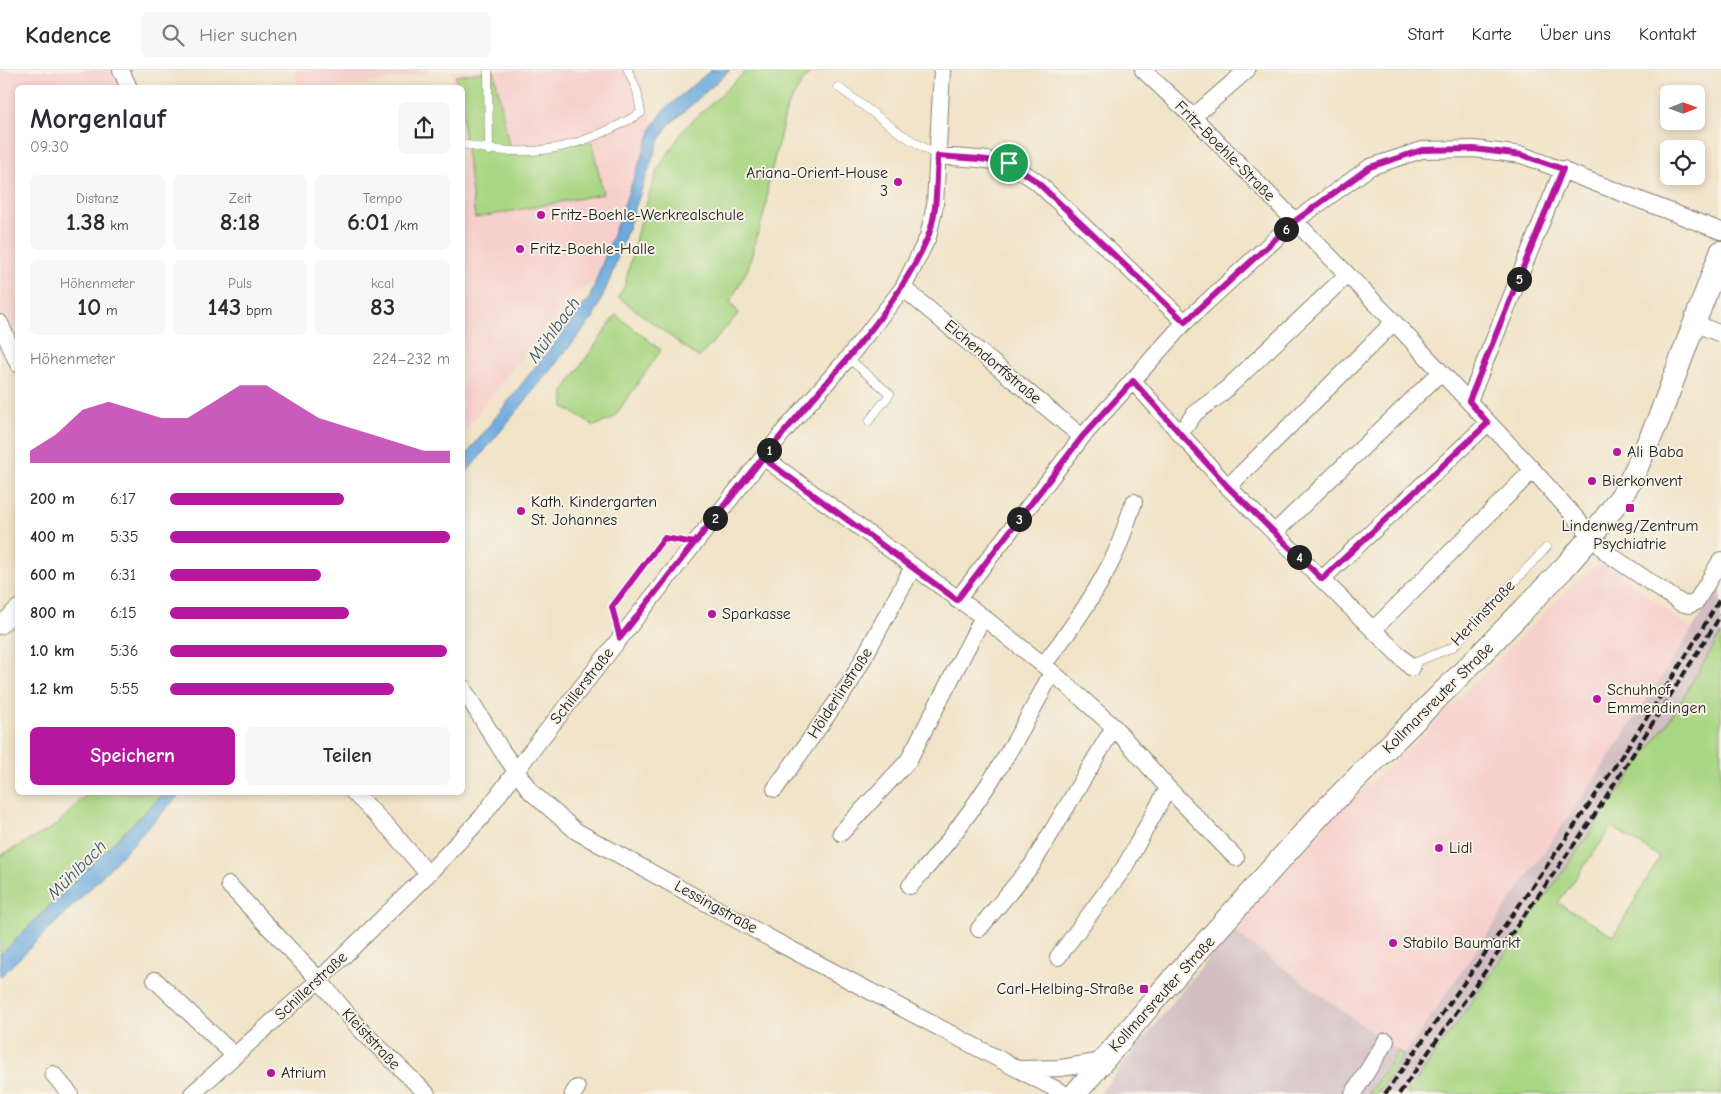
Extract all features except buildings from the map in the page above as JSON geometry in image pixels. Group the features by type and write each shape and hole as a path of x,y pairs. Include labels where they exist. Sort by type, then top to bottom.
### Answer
{"main road":[{"name":"Kollmarsreuter Straße","path":"1075,1094 1321,814 1479,656 1591,537 1623,494 1637,467 1659,418 1721,252"}],"street":[{"path":"121,70 128,85"},
{"name":"Schillerstraße","path":"192,1094 318,980 428,874 482,818 516,771 695,543 763,458 848,358 903,288 928,237 935,205 942,70"},
{"name":"Schillerstraße","path":"941,90 948,70"},
{"name":"Fritz-Boehle-Straße","path":"1143,70 1193,117 1394,322 1533,470 1606,553 1681,603 1689,605 1696,602 1721,560"},
{"path":"1193,117 1248,70"},
{"path":"957,600 1082,437 1185,322 1295,221 1370,167 1422,150 1474,149 1522,155 1563,169 1721,231"},
{"path":"938,156 1009,163 1036,181 1185,322"},
{"path":"1469,401 1563,169"},
{"path":"1180,434 1196,413 1239,377 1347,275"},
{"name":"Eichendorffstraße","path":"903,288 1082,437"},
{"path":"1228,487 1394,322"},
{"path":"0,323 15,357"},
{"path":"1694,323 1721,334"},
{"path":"1274,532 1441,372"},
{"name":"Herlinstraße","path":"1133,381 1228,487 1410,667"},
{"path":"1322,579 1488,423"},
{"path":"763,458 983,618 1048,668 1114,727 1168,788 1236,858"},
{"path":"1373,630 1533,470"},
{"path":"910,886 946,846 991,784 1029,720 1048,668 1092,596 1116,552 1134,502"},
{"name":"Hölderlinstraße","path":"775,789 850,683 913,567"},
{"path":"0,626 15,611"},
{"path":"841,833 908,761 983,618"},
{"name":"Lessingstraße","path":"465,692 516,771 542,803 576,831 775,941 1065,1094"},
{"path":"979,929 1032,865 1114,727"},
{"path":"1058,958 1124,868 1168,788"},
{"path":"356,795 389,828 428,874"},
{"name":"Kleiststraße","path":"229,884 318,980 360,1029 427,1094"},
{"path":"155,980 235,1056"},
{"path":"1353,1094 1386,1041"},
{"name":"Lessingstraße","path":"1019,1069 1060,1068 1103,1061"},
{"path":"53,1074 70,1094"}],"lane":[{"path":"488,70 489,150"},
{"path":"465,144 489,150 514,152 568,147 608,132 641,113 638,91 628,70"},
{"path":"838,87 900,133 938,156"},
{"path":"848,358 890,394 869,421"},
{"path":"620,638 612,607 664,538 695,543"},
{"name":"Herlinstraße","path":"1410,667 1453,647 1546,546"}],"shaded area":[{"path":"0,70 121,70 128,85 15,85 15,347 0,317"},
{"path":"295,70 428,70 428,73 359,85 298,85"},
{"name":"Fritz-Boehle-Werkrealschule","path":"458,70 635,70 650,108 653,126 596,281 568,297 465,430 465,85 453,85 451,72"},
{"path":"1599,564 1611,566 1692,630 1595,778 1404,1055 1231,930 1332,819 1423,735 1570,587"},
{"path":"1721,581 1721,634 1672,716 1407,1094 1377,1094 1595,778 1692,630"},
{"path":"1231,930 1398,1051 1368,1094 1099,1094"}],"green space":[{"path":"494,70 510,150 548,144 592,142 603,194 475,218 465,141 465,85 457,85 456,76"},
{"path":"747,70 812,70 787,107 768,185 766,206 748,268 730,302 739,313 699,358 618,297 625,285 637,233 657,170 685,128"},
{"path":"616,315 661,350 613,419 594,426 564,407 564,390"},
{"path":"1721,634 1721,1094 1407,1094 1672,716","holes":["1612,827 1660,857 1614,936 1558,903"]},
{"path":"86,795 162,795 0,955 0,856 56,826"},
{"path":"1398,1051 1404,1055 1377,1094 1368,1094"}],"water":[{"path":"711,70 730,70 668,126 658,143 610,279 593,318 465,475 465,456 590,297 653,126 665,109"},
{"path":"162,795 179,795 86,893 0,977 0,955"}],"railway":[{"path":"1385,1094 1601,787 1683,661 1721,597"},
{"path":"1399,1094 1592,819 1721,615"}],"place":[{"name":"Ariana-Orient-House 3","path":"898,182"},
{"name":"Fritz-Boehle-Werkrealschule","path":"541,215"},
{"name":"Fritz-Boehle-Halle","path":"520,249"},
{"name":"Ali Baba","path":"1617,452"},
{"name":"Bierkonvent","path":"1592,481"},
{"name":"Lindenweg/Zentrum Psychiatrie","path":"1630,508"},
{"name":"Kath. Kindergarten St. Johannes","path":"521,511"},
{"name":"Sparkasse","path":"712,614"},
{"name":"Schuhhof Emmendingen","path":"1597,699"},
{"name":"Lidl","path":"1439,848"},
{"name":"Stabilo Baumarkt","path":"1393,943"},
{"name":"Carl-Helbing-Straße","path":"1144,989"},
{"name":"Atrium","path":"271,1073"}],"route":[{"path":"1009,163 938,156 935,205 928,237 903,288 848,358 785,430 763,458 695,543 620,638 612,607 664,538 695,543 729,500 763,458 957,600 1082,437 1133,381 1228,487 1322,579 1488,423 1469,401 1485,366 1563,169 1522,155 1474,149 1422,150 1370,167 1295,221 1185,322 1036,181 1009,163"}],"water label":[{"name":"Mühlbach","path":"554,330"},
{"name":"Mühlbach","path":"77,870"}]}
